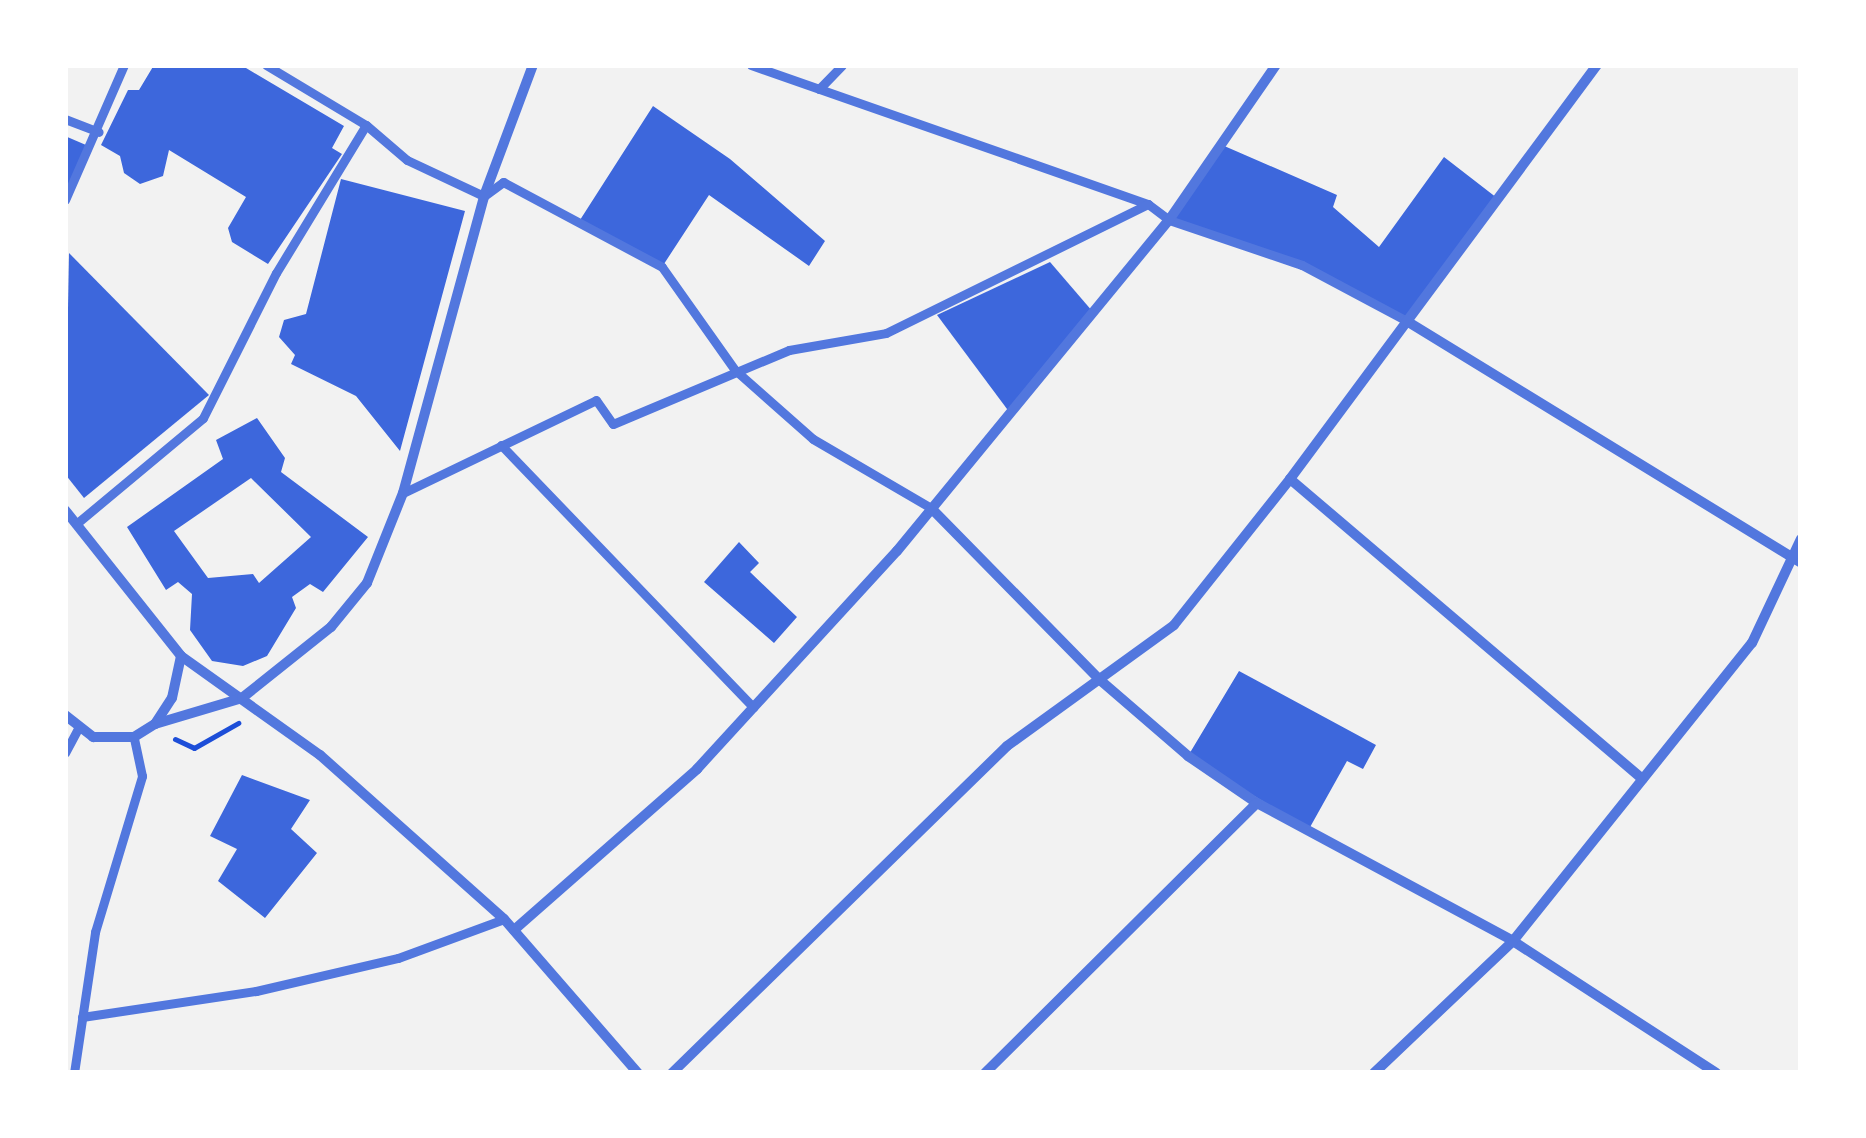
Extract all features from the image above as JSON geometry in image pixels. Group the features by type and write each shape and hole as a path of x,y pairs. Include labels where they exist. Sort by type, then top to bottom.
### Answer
{"street":[{"path":"65,200 99,132 124,65"},
{"path":"266,65 366,125 407,160 484,196"},
{"path":"65,715 93,737 134,737 155,724 242,698 320,637 368,583 402,493 484,196 532,65"},
{"path":"751,65 1148,204 1169,220 1302,265 1406,320 1798,561"},
{"path":"819,90 842,65"},
{"path":"514,930 697,770 931,508 1169,220 1276,65"},
{"path":"672,1073 1006,746 1174,625 1290,480 1597,65"},
{"path":"65,119 99,132"},
{"path":"76,524 203,418 276,273 366,125"},
{"path":"484,196 503,182 662,267 735,370 813,439 931,508 1100,680 1188,756 1257,803 1513,942 1716,1073"},
{"path":"402,493 596,400 613,424 789,350 886,333 1148,204"},
{"path":"501,445 753,707"},
{"path":"1290,480 1643,778"},
{"path":"65,510 182,656 320,755 504,919 638,1073"},
{"path":"1374,1073 1513,942 1752,643 1798,561 1801,539"},
{"path":"155,724 183,671 182,656"},
{"path":"65,752 78,729"},
{"path":"74,1073 95,932 142,776 134,737"},
{"path":"985,1073 1257,803"},
{"path":"82,1016 310,979 398,958 504,919"}],"path":[{"path":"168,735 194,748 238,723"}],"building":[{"path":"154,65 241,65 344,126 332,148 342,154 268,264 232,242 228,228 246,197 169,150 163,176 140,184 124,173 120,156 101,145 128,90 139,90"},
{"path":"653,106 730,159 825,241 809,266 709,195 662,267 580,220"},
{"path":"65,136 86,145 65,195"},
{"path":"1222,145 1337,195 1333,207 1379,247 1444,157 1497,198 1405,320 1302,265 1169,220"},
{"path":"341,179 465,211 400,451 356,396 291,364 295,355 279,337 284,320 306,314"},
{"path":"69,253 209,395 84,498 65,474"},
{"path":"1050,262 1093,312 1010,413 937,315"},
{"path":"257,418 285,458 281,472 368,537 323,592 310,584 292,597 296,608 267,656 243,666 212,661 190,630 192,594 178,582 166,590 127,527 223,459 216,440","holes":["251,478 311,537 259,583 253,574 208,578 174,531"]},
{"path":"739,542 759,563 750,572 797,617 774,643 704,582"},
{"path":"1239,671 1376,745 1363,769 1347,761 1309,829 1188,756"},
{"path":"242,775 310,800 291,829 317,853 265,918 218,881 237,849 210,836"}]}
